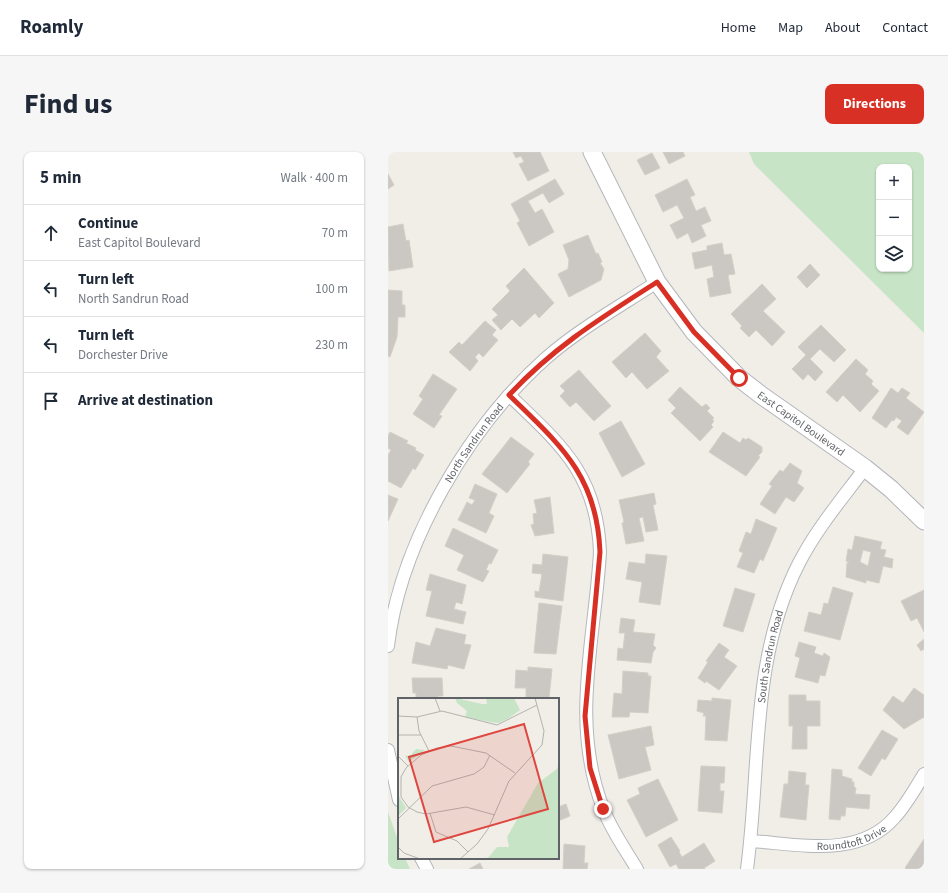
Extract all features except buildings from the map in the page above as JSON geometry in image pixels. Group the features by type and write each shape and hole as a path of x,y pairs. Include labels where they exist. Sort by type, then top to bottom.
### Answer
{"street":[{"name":"East Capitol Boulevard","path":"592,152 657,282 694,332 739,378 865,468 891,489 924,521"},
{"name":"North Sandrun Road","path":"388,646 396,608 405,578 428,519 457,465 490,417 509,395 541,363 566,342 657,282"},
{"path":"509,395 548,432 569,455 583,480 593,506 599,537 600,552 585,699 588,750 596,789 603,809 612,829 637,869"},
{"name":"South Sandrun Road","path":"747,869 751,841 760,704 769,647 774,626 788,586 812,540 826,518 865,468"},
{"path":"388,750 398,795"},
{"name":"Roundtoft Drive","path":"751,841 827,846 859,841 878,832 895,818 924,774"},
{"path":"422,859 427,869"}],"green space":[{"path":"749,152 924,152 924,333 754,164"},
{"path":"388,812 398,840 398,859 405,859 410,869 388,869"}],"route":[{"path":"603,809 590,768 585,716 585,699 600,552 597,521 589,493 569,455 548,432 509,395 527,376 566,342 586,327 657,282 694,332 739,378"}]}
